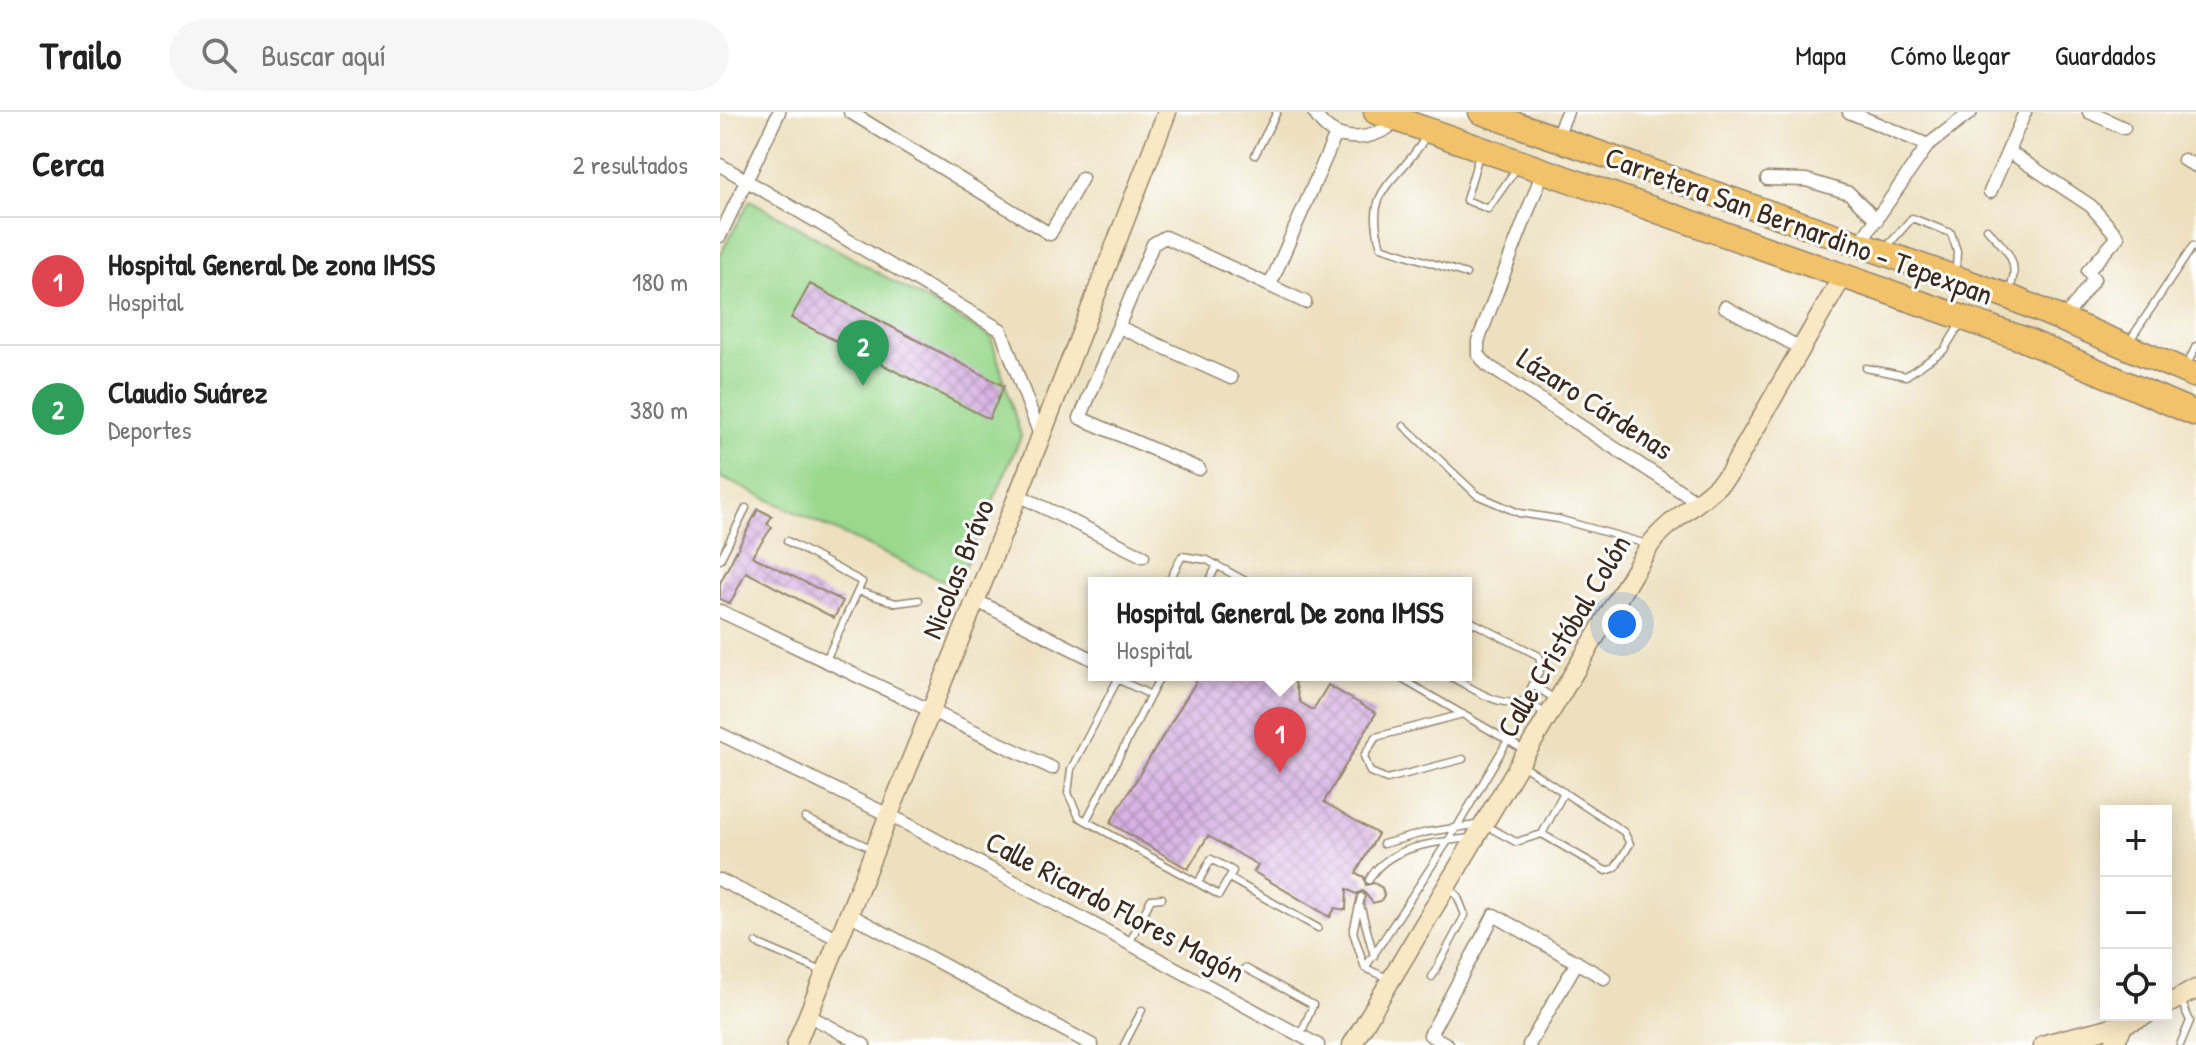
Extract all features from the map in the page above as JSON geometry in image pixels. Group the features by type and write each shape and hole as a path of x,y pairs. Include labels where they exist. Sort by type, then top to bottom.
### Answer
{"highway":[{"name":"Carretera San Bernardino - Tepexpan","path":"1376,112 1964,317 2023,339 2196,414"},
{"name":"Carretera San Bernardino - Tepexpan","path":"1481,112 2007,296 2190,373"}],"street":[{"path":"720,236 779,112"},
{"path":"850,112 1050,234 1082,178"},
{"name":"Nicolas Brávo","path":"796,1045 1041,438 1167,112"},
{"path":"1314,112 1319,121 1336,134 1358,139 1382,134 1400,120"},
{"path":"1556,138 1567,112"},
{"path":"1849,112 1928,145"},
{"path":"1950,112 1967,115"},
{"path":"1990,192 2025,112"},
{"path":"2089,112 2124,128"},
{"path":"1859,244 1928,145 1967,115"},
{"path":"1270,285 1336,134"},
{"path":"2008,151 2091,206 2118,237 2088,271 2094,279 2064,319"},
{"path":"720,165 1001,330 1041,438"},
{"name":"Lázaro Cárdenas","path":"1532,165 1478,341 1478,354 1487,365 1699,503"},
{"path":"1767,179 1806,180 1849,193 1877,220"},
{"path":"1199,469 1080,418 1153,244 1162,237 1305,302"},
{"name":"Calle Cristóbal Colón","path":"1352,1045 1650,545 1675,517 1699,503 1729,474 1844,274"},
{"path":"1725,307 1802,349"},
{"path":"1119,327 1231,378"},
{"path":"1018,495 1143,556"},
{"path":"975,600 1088,657"},
{"path":"720,611 1052,768"},
{"name":"Calle Ricardo Flores Magón","path":"720,734 887,816 1318,1045"},
{"path":"720,880 839,939"},
{"path":"849,914 1092,1045"},
{"path":"1448,1045 1430,1035 1494,915 1604,978"},
{"path":"1529,1045 1577,962"},
{"path":"808,1015 864,1045"},
{"path":"2043,1045 2133,1021"},
{"path":"2113,1045 2124,1025"}],"lane":[{"path":"1255,155 1277,112"},
{"path":"1430,130 1418,151 1379,193 1373,223 1381,247 1466,274"},
{"path":"1480,147 1466,200 1488,209 1532,165"},
{"path":"1883,252 1912,218 1951,233 1957,251 1955,278"},
{"path":"1987,229 2012,255 2016,273 2007,296"},
{"path":"2127,346 2139,322 2193,246"},
{"path":"1866,368 1906,376 1944,350 1964,317"},
{"path":"2190,373 2196,346"},
{"path":"1404,426 1477,495 1519,513 1558,519 1650,545"},
{"path":"720,560 746,508"},
{"path":"787,541 862,582 825,662"},
{"path":"1171,577 1182,556 1207,560 1238,577"},
{"path":"1211,577 1217,565"},
{"path":"858,591 896,603 919,600"},
{"path":"1459,681 1492,698 1518,703 1525,700 1541,668 1539,656 1472,622"},
{"path":"1116,681 1071,769 1068,793 1079,817 1219,895 1233,871 1211,859 1198,883"},
{"path":"1125,681 1151,695"},
{"path":"1086,821 1158,681"},
{"path":"1405,681 1508,740 1523,758 1564,792 1624,832 1630,844 1615,868 1606,871 1542,834"},
{"path":"1533,685 1553,708"},
{"path":"1525,700 1553,708"},
{"path":"1463,714 1376,737 1368,745 1364,756 1370,772 1387,779 1463,759"},
{"path":"1365,968 1457,827 1508,740"},
{"path":"1383,844 1457,827 1516,842 1542,834 1564,792"},
{"path":"805,818 874,849"},
{"path":"1369,880 1378,864 1403,851 1479,831"},
{"path":"1229,878 1318,928"},
{"path":"1432,977 1465,915 1457,895 1446,886"},
{"path":"1361,897 1353,932 1365,968 1390,979"},
{"path":"1129,944 1151,899 1162,898"},
{"path":"1361,908 1374,956"},
{"path":"756,943 825,973"},
{"path":"1245,968 1313,1005 1300,1036"},
{"path":"2180,1045 2190,1021 2185,997"},
{"path":"1124,1045 1142,1010"}],"green space":[{"path":"750,200 991,337 1021,436 956,587 720,477 720,255"}],"building":[{"path":"810,284 1004,386 989,419 791,318"},
{"path":"758,509 772,516 767,524 772,527 752,556 843,601 834,618 746,572 730,604 720,599 720,583"},
{"path":"1196,681 1295,681 1300,702 1313,710 1328,685 1376,713 1324,802 1378,834 1356,873 1364,877 1366,885 1374,883 1382,888 1384,895 1381,901 1373,903 1363,891 1356,894 1347,889 1346,910 1335,908 1330,917 1254,872 1258,865 1208,836 1188,869 1110,823"}],"place":[{"name":"Claudio Suárez","path":"863,386"},
{"name":"Hospital General De zona IMSS","path":"1280,773"}]}
